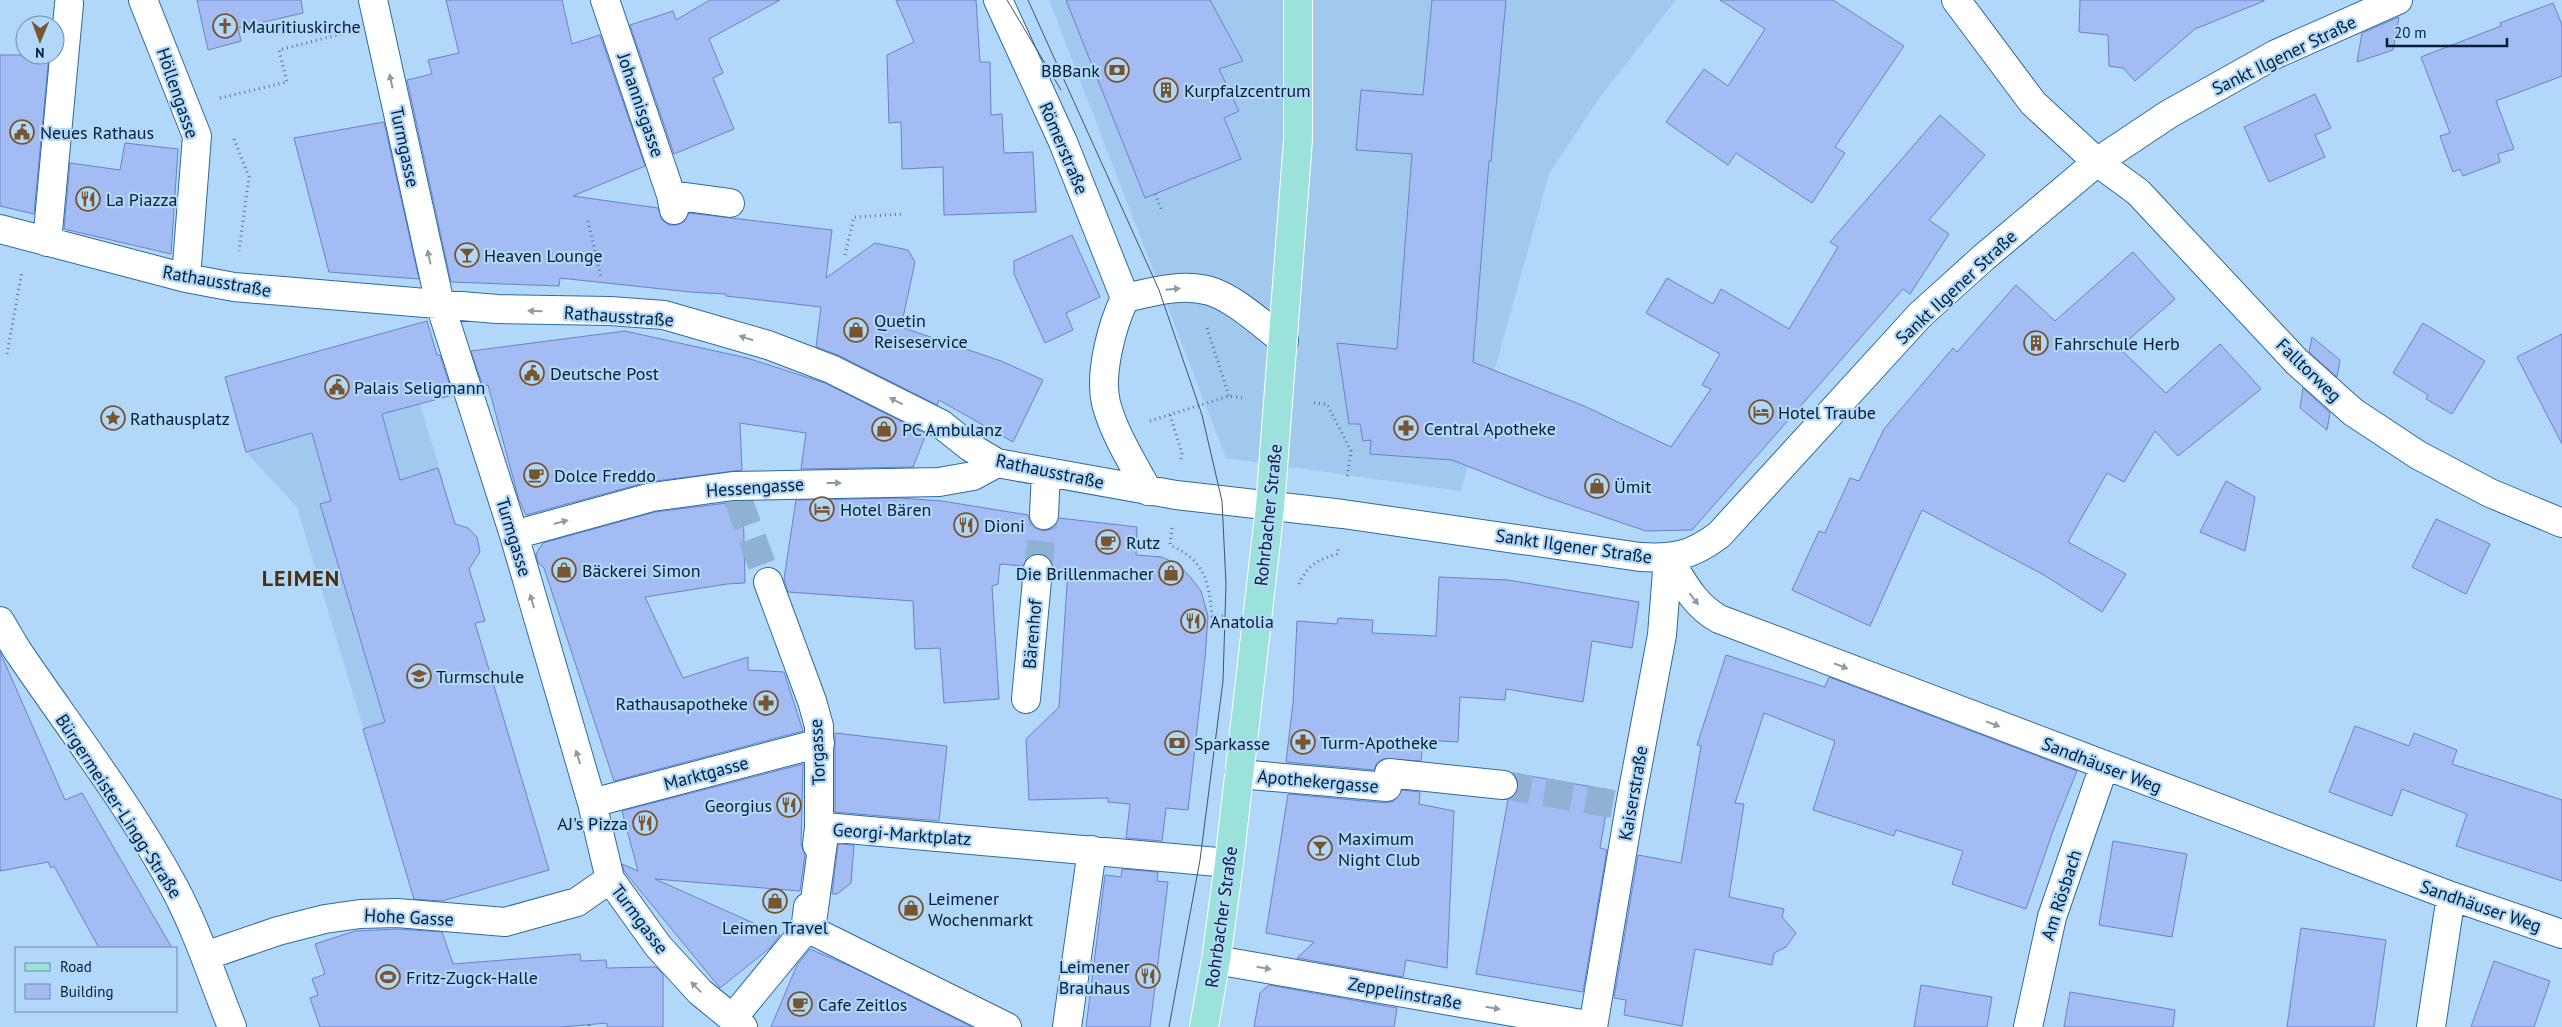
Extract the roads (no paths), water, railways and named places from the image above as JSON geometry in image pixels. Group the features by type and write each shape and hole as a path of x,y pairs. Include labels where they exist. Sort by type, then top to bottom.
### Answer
{"main road":[{"name":"Rohrbacher Straße","path":"1204,1027 1216,960 1229,863 1270,507 1298,140 1298,0"}],"street":[{"name":"Höllengasse","path":"143,0 197,136 186,278"},
{"name":"Johannisgasse","path":"605,0 673,203 730,203"},
{"name":"Römerstraße","path":"998,0 1063,142 1125,298"},
{"name":"Falltorweg","path":"1956,0 2033,103 2097,162 2138,192 2297,362 2353,412 2418,455 2490,493 2562,523"},
{"name":"Sankt Ilgener Straße","path":"1270,507 1343,514 1640,557 1668,558 1695,550 1719,536 1920,315 1983,258 2097,162 2169,114 2276,54 2398,0"},
{"path":"38,239 69,4"},
{"name":"Turmgasse","path":"376,12 440,304 514,535 592,803 610,879 658,946 700,992 738,1023"},
{"name":"Rathausstraße","path":"0,228 186,278 234,287 537,312 610,311 664,315 768,345 831,369 941,424 970,448 997,463 1148,491 1270,507"},
{"path":"1148,491 1116,431 1106,402 1105,364 1115,320 1125,298 1168,289 1210,291 1224,297 1284,340"},
{"name":"Hessengasse","path":"514,535 652,497 939,482 973,476 997,463"},
{"path":"1044,515 1046,472"},
{"name":"Sandhäuser Weg","path":"1668,558 1692,597 1704,610 1719,619 2451,896 2562,934"},
{"name":"Kaiserstraße","path":"1593,1026 1621,805 1662,635 1668,558"},
{"name":"Bärenhof","path":"1026,699 1038,569"},
{"name":"Torgasse","path":"738,1023 805,930 819,827 819,726 812,701 768,582"},
{"name":"Bürgermeister-Lingg-Straße","path":"0,621 17,650 153,852 174,888 205,956 232,1027"},
{"name":"Marktgasse","path":"592,803 820,743"},
{"name":"Am Rösbach","path":"2028,1027 2052,917 2104,766"},
{"name":"Apothekergasse","path":"1239,774 1387,787 1389,772 1503,785"},
{"name":"Georgi-Marktplatz","path":"1007,1027 810,930 825,827 1092,850"},
{"path":"1068,1027 1092,850 1229,863"},
{"name":"Hohe Gasse","path":"205,956 278,931 325,919 360,914 397,913 505,922 577,902 610,879"},
{"path":"2431,1027 2451,896"},
{"name":"Zeppelinstraße","path":"1216,960 1593,1026"}],"tunnel":[{"path":"738,499 768,582"},
{"path":"1038,569 1044,515"},
{"path":"1503,785 1613,804"}],"tram line":[{"path":"1007,0 1061,90"},
{"path":"1028,0 1159,290 1202,415 1222,501 1226,584 1223,681 1200,860 1169,1027"}],"place":[{"name":"Mauritiuskirche","path":"225,26"},
{"name":"BBBank","path":"1117,70"},
{"name":"Kurpfalzcentrum","path":"1166,90"},
{"name":"Neues Rathaus","path":"22,132"},
{"name":"La Piazza","path":"88,199"},
{"name":"Heaven Lounge","path":"467,255"},
{"name":"Quetin Reiseservice","path":"856,330"},
{"name":"Fahrschule Herb","path":"2036,343"},
{"name":"Deutsche Post","path":"532,373"},
{"name":"Palais Seligmann","path":"337,387"},
{"name":"Hotel Traube","path":"1761,412"},
{"name":"Rathausplatz","path":"113,418"},
{"name":"Central Apotheke","path":"1406,428"},
{"name":"PC Ambulanz","path":"884,429"},
{"name":"Dolce Freddo","path":"536,475"},
{"name":"Ümit","path":"1597,486"},
{"name":"Hotel Bären","path":"822,509"},
{"name":"Dioni","path":"966,525"},
{"name":"Rutz","path":"1108,542"},
{"name":"Bäckerei Simon","path":"564,570"},
{"name":"Die Brillenmacher","path":"1171,573"},
{"name":"Anatolia","path":"1193,621"},
{"name":"Turmschule","path":"419,676"},
{"name":"Rathausapotheke","path":"766,703"},
{"name":"Turm-Apotheke","path":"1303,742"},
{"name":"Sparkasse","path":"1177,743"},
{"name":"Georgius","path":"789,805"},
{"name":"AJ's Pizza","path":"645,823"},
{"name":"Maximum Night Club","path":"1320,848"},
{"name":"Leimen Travel","path":"775,901"},
{"name":"Leimener Wochenmarkt","path":"911,908"},
{"name":"Leimener Brauhaus","path":"1148,976"},
{"name":"Fritz-Zugck-Halle","path":"388,977"},
{"name":"Cafe Zeitlos","path":"800,1004"}],"district":[{"name":"LEIMEN","path":"301,578"}]}
